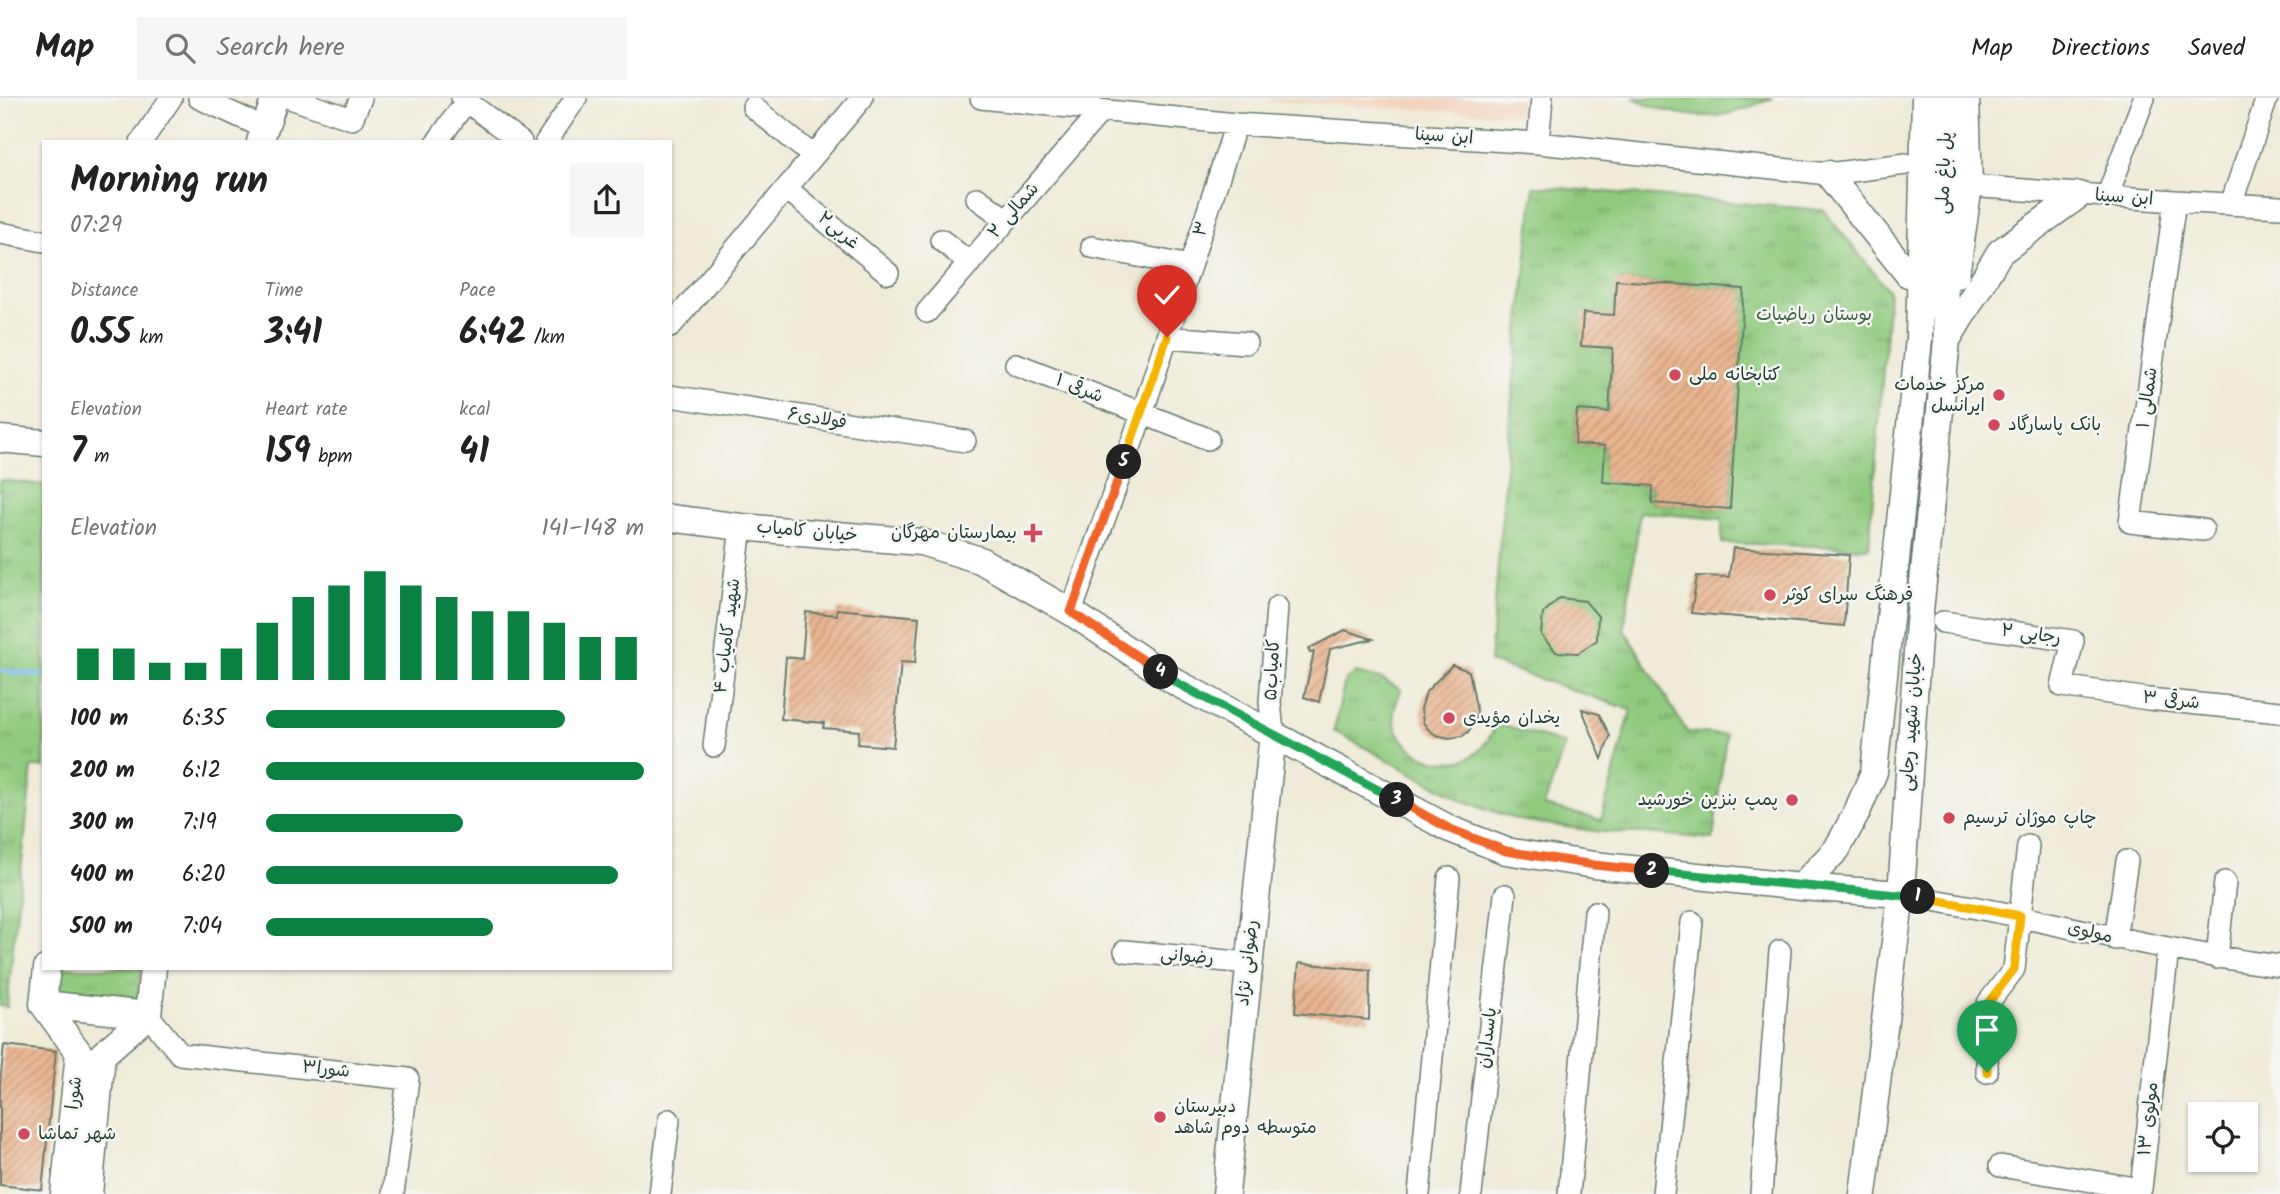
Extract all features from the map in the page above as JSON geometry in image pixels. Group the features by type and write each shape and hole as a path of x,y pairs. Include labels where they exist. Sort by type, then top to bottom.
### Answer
{"main road":[{"path":"263,135 275,98"},
{"path":"1911,98 1906,164 1908,274 1917,355"},
{"name":"پل باغ ملی","path":"1925,98 1932,248"},
{"name":"پل باغ ملی","path":"1932,248 1947,98"},
{"path":"1947,340 1969,186 1966,98"},
{"path":"1828,174 1908,274"},
{"path":"1947,340 2000,252 2080,195"},
{"name":"خیابان شهید رجایی","path":"1863,1194 1901,894 1919,622 1947,340 1932,248"},
{"name":"خیابان شهید رجایی","path":"1801,887 1837,849 1874,772 1917,355 1932,248"},
{"path":"0,439 42,443"},
{"name":"خیابان کامیاب","path":"672,518 741,527 921,542 980,560 1071,612 1177,683 1450,829 1506,851 1594,865 1801,887 1901,894"},
{"name":"رضوانی نژاد","path":"1226,1194 1273,733"},
{"path":"47,970 43,1004 148,1015 153,970"},
{"name":"شورا","path":"43,1004 79,1053 64,1194"},
{"name":"شورا","path":"89,1194 102,1055 148,1015"}],"street":[{"path":"142,140 171,98"},
{"path":"199,98 263,135"},
{"path":"290,98 352,119 361,98"},
{"path":"554,139 576,98"},
{"path":"672,325 862,98"},
{"name":"ابن سینا","path":"981,98 1236,124 1538,143 1828,174 1906,164"},
{"path":"1538,143 1542,98"},
{"path":"2107,197 2144,98"},
{"path":"2231,204 2267,98"},
{"path":"438,140 464,99 518,140"},
{"path":"753,107 813,156"},
{"name":"۲ شمالی","path":"928,312 1101,111"},
{"name":"۳","path":"1071,612 1142,414 1236,124"},
{"name":"ابن سینا","path":"1969,186 2280,207"},
{"name":"غربی۲","path":"787,189 888,273"},
{"path":"977,198 1007,220"},
{"name":"شمالی ۱","path":"2175,201 2130,522 2203,530"},
{"path":"0,233 42,241"},
{"path":"941,240 970,263"},
{"path":"1092,247 1190,266"},
{"path":"1167,337 1246,343"},
{"name":"۱ شرقی","path":"1016,364 1208,439"},
{"name":"فولادی۶","path":"672,396 965,441"},
{"name":"شهید کامیاب ۴","path":"714,746 741,527"},
{"name":"کامیاب۵","path":"1273,733 1270,702 1277,607"},
{"name":"رجایی ۲","path":"1943,622 2073,641 2062,686"},
{"name":"شرقی ۳","path":"2062,686 2148,699 2280,712"},
{"path":"1987,1072 1988,1003 2014,969 2028,846"},
{"path":"2115,939 2127,860"},
{"path":"1419,1194 1449,878"},
{"path":"2217,958 2225,883"},
{"name":"مولوی","path":"1901,894 2020,916 2115,939 2217,958 2280,966"},
{"name":"پاسداران","path":"1472,1188 1505,895"},
{"path":"1569,1194 1595,912"},
{"path":"1663,1194 1692,922"},
{"name":"مولوی ۱۳","path":"2000,1166 2141,1189 2168,949"},
{"name":"رضوانی","path":"1125,951 1248,963"},
{"path":"1761,1194 1780,951"},
{"name":"شورا۳","path":"148,1015 180,1054 408,1079 393,1194"},
{"path":"660,1194 669,1120"}],"shaded area":[{"path":"1268,98 1532,98 1530,116 1267,101"}],"green space":[{"path":"1634,98 1773,98 1736,112 1707,116 1668,111"},
{"name":"بوستان ریاضیات","path":"1534,186 1823,210 1889,291 1869,548 1722,543 1722,519 1640,512 1624,629 1687,732 1726,735 1713,839 1601,832 1519,820 1464,801 1334,731 1345,680 1356,673 1384,680 1401,690 1394,711 1401,738 1411,748 1435,760 1463,760 1475,754 1491,736 1497,723 1565,744 1544,806 1601,820 1631,710 1490,662 1510,418","holes":["1617,280 1743,289 1730,508 1652,503 1653,486 1604,482 1605,446 1575,444 1577,410 1609,412"]},
{"path":"0,480 42,485 42,767 32,767 7,1007 0,1006"},
{"path":"61,970 141,970 137,1000 58,991"}],"building":[{"name":"کتابخانه ملی","path":"1616,280 1744,289 1730,509 1652,503 1653,486 1603,482 1605,446 1575,444 1577,410 1609,412 1613,348 1581,346 1583,313 1614,315"},
{"name":"فرهنگ سرای کوثر","path":"1733,548 1849,555 1844,626 1691,613 1697,576 1729,577"},
{"path":"1560,598 1585,601 1598,616 1597,640 1578,653 1556,652 1541,635 1543,613"},
{"path":"837,609 919,617 915,663 901,662 893,747 858,744 859,731 823,728 824,723 781,719 786,657 802,659 806,612 837,615"},
{"path":"1345,630 1373,639 1330,649 1319,702 1304,697 1314,652 1310,653 1308,649"},
{"path":"1452,665 1469,671 1477,712 1468,732 1449,738 1436,735 1428,729 1423,722 1421,709 1426,692"},
{"path":"1582,709 1599,714 1610,736 1602,759"},
{"path":"1299,963 1370,970 1369,1020 1295,1013"},
{"name":"شهر تماشا","path":"4,1045 56,1051 42,1190 0,1185 0,1084"}],"waterway":[{"path":"3,671 42,675"}],"place":[{"name":"کتابخانه ملی","path":"1675,375"},
{"name":"مرکز خدمات ایرانسل","path":"1999,395"},
{"name":"بانک پاسارگاد","path":"1994,425"},
{"name":"بیمارستان مهرگان","path":"1033,533"},
{"name":"فرهنگ سرای کوثر","path":"1770,595"},
{"name":"یخدان مؤیدی","path":"1449,718"},
{"name":"پمپ بنزین خورشید","path":"1792,800"},
{"name":"چاپ موژان ترسیم","path":"1949,818"},
{"name":"دبیرستان متوسطه دوم شاهد","path":"1160,1117"},
{"name":"شهر تماشا","path":"24,1134"}],"route":[{"path":"1167,337 1071,612 1177,683 1450,829 1506,851 1594,865 1801,887 1901,894 2020,916 2014,969 1988,1003 1987,1072"}]}
